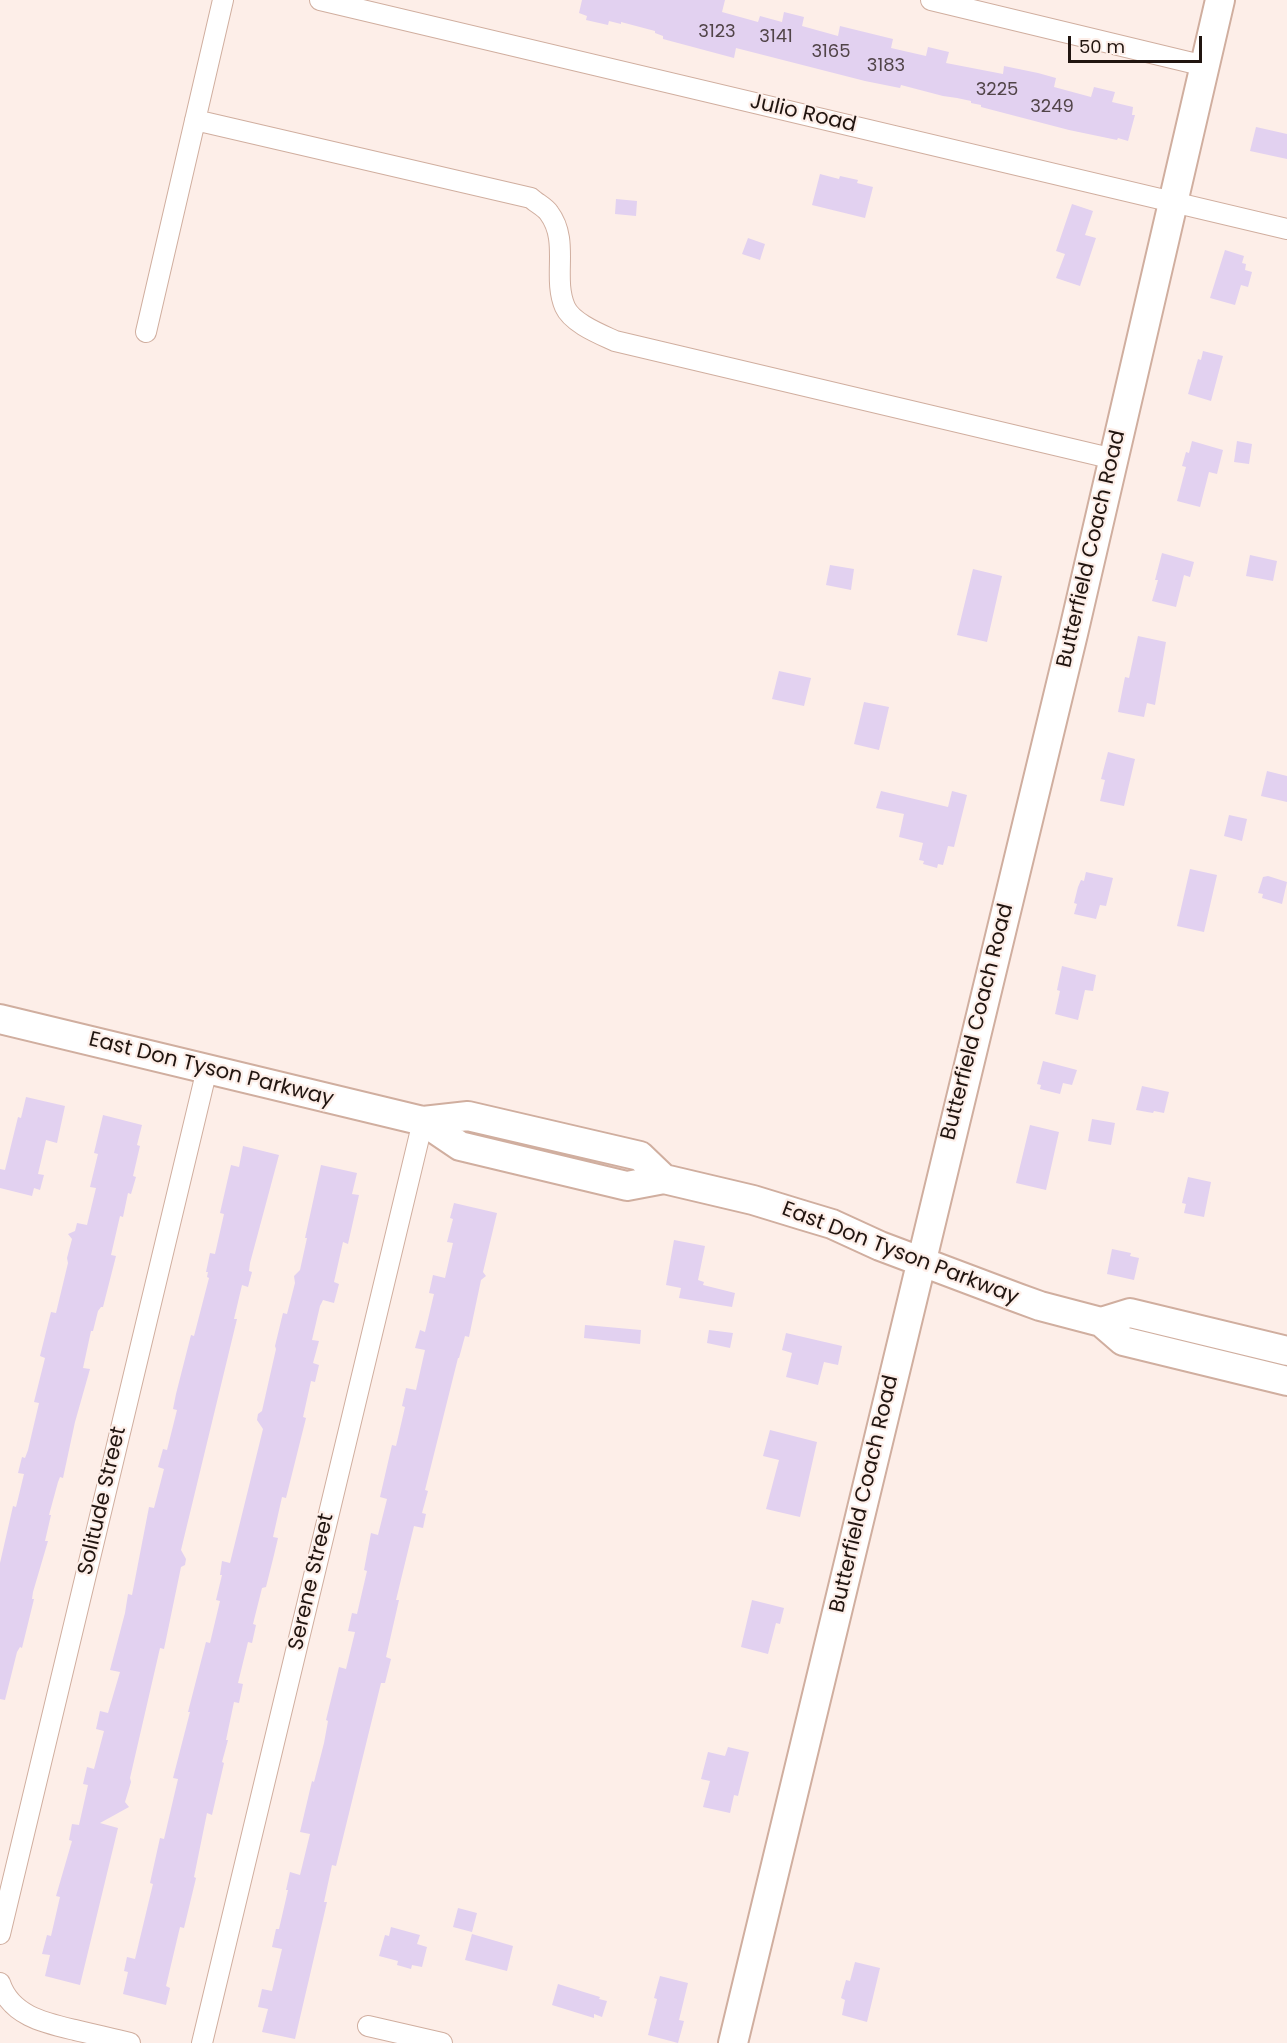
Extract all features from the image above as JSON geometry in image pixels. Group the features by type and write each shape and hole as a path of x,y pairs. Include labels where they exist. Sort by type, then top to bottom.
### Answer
{"main road":[{"name":"Butterfield Coach Road","path":"734,2043 1114,459 1220,0"},
{"name":"East Don Tyson Parkway","path":"0,1019 423,1121 460,1146 627,1186 664,1179 753,1200 832,1224 921,1262 1040,1306 1101,1322 1123,1341 1287,1381"},
{"path":"1101,1322 1130,1313 1287,1351"}],"street":[{"path":"146,332 223,0"},
{"name":"Julio Road","path":"320,0 1287,229"},
{"path":"931,0 1205,66"},
{"path":"195,120 531,198 548,212 560,235 560,281 566,309 580,323 615,341 1114,459"},
{"name":"Solitude Street","path":"0,1934 207,1069"},
{"name":"Serene Street","path":"202,2043 423,1121"},
{"path":"2,1989 18,2009 37,2021 130,2043"},
{"path":"368,2026 442,2043"}],"building":[{"path":"582,0 725,0 722,12 758,22 760,16 782,22 784,12 804,17 802,26 838,36 840,26 893,39 891,48 926,56 928,47 949,52 946,63 1003,74 1004,66 1038,73 1056,78 1054,87 1091,97 1094,87 1115,92 1112,102 1133,107 1132,115 1135,115 1128,141 1118,138 1117,140 1069,130 981,107 971,101 901,85 900,88 865,81 736,48 734,58 663,39 663,36 655,31 621,22 621,24 609,21 608,25 586,20 587,16 579,13"},
{"path":"1256,127 1287,134 1287,159 1250,151"},
{"path":"820,174 839,179 840,176 858,180 857,183 873,187 865,218 812,205"},
{"path":"616,199 637,201 636,216 615,214"},
{"path":"1072,204 1093,211 1085,235 1096,238 1080,286 1056,278 1065,254 1056,251"},
{"path":"748,238 765,244 760,260 742,254"},
{"path":"1225,250 1244,256 1242,263 1246,264 1245,270 1252,272 1248,287 1241,285 1235,305 1210,298"},
{"path":"1203,351 1223,356 1211,401 1188,394 1198,359 1201,360"},
{"path":"1192,441 1223,450 1217,474 1209,472 1200,507 1177,501 1186,467 1182,466"},
{"path":"1237,441 1252,444 1249,464 1234,462"},
{"path":"1162,553 1194,562 1190,577 1184,575 1176,607 1152,601"},
{"path":"1250,555 1277,561 1273,581 1246,576"},
{"path":"830,565 854,569 851,590 826,585"},
{"path":"973,569 1002,576 987,642 957,635"},
{"path":"1138,636 1166,642 1155,705 1147,703 1144,717 1118,712 1125,677 1129,678"},
{"path":"779,671 811,678 804,706 772,699"},
{"path":"864,702 889,707 879,750 854,744"},
{"path":"1108,752 1135,759 1124,806 1100,801 1105,780 1101,779"},
{"path":"1267,771 1287,776 1287,802 1261,796"},
{"path":"881,791 948,807 952,791 967,795 954,847 948,846 943,865 938,864 937,868 923,864 924,861 919,860 923,843 899,837 904,814 876,808"},
{"path":"1229,815 1247,819 1242,841 1224,836"},
{"path":"1190,869 1217,875 1204,932 1177,926"},
{"path":"1086,872 1113,878 1106,906 1100,905 1096,919 1074,914 1078,887 1081,880 1084,881"},
{"path":"1268,876 1287,882 1282,904 1262,898 1263,894 1258,893 1263,877"},
{"path":"1062,966 1096,975 1093,991 1085,990 1078,1020 1055,1014"},
{"path":"1043,1061 1077,1070 1072,1085 1063,1083 1060,1094 1040,1089 1041,1085 1037,1084"},
{"path":"1142,1086 1169,1092 1164,1113 1136,1110"},
{"path":"26,1097 65,1106 57,1143 46,1140 38,1174 44,1175 40,1190 34,1188 32,1196 0,1188 0,1169 5,1170 18,1117 21,1118"},
{"path":"103,1115 142,1125 133,1176 136,1177 131,1194 128,1193 123,1217 120,1216 111,1255 116,1256 103,1307 98,1311 93,1331 91,1331 83,1368 90,1369 75,1422 63,1478 60,1477 58,1482 49,1515 51,1515 45,1541 48,1541 33,1592 32,1599 34,1599 22,1648 20,1647 17,1652 5,1700 0,1699 0,1563 13,1506 16,1507 24,1474 18,1473 22,1457 25,1458 28,1450 39,1403 34,1402 45,1358 40,1356 51,1312 56,1313 68,1263 67,1258 72,1239 68,1234 75,1231 77,1223 87,1225 96,1188 90,1187 98,1154 94,1153"},
{"path":"1092,1119 1115,1123 1111,1145 1088,1141"},
{"path":"1030,1125 1059,1132 1046,1190 1016,1183"},
{"path":"243,1146 279,1155 250,1263 249,1271 252,1272 248,1287 242,1285 234,1319 237,1319 181,1550 186,1559 185,1565 181,1567 164,1649 160,1648 130,1778 125,1802 129,1807 100,1823 118,1828 80,1985 45,1976 50,1955 42,1954 47,1935 51,1936 60,1897 56,1896 72,1841 69,1840 72,1824 79,1825 88,1785 83,1784 87,1767 94,1769 104,1731 96,1729 100,1711 108,1713 120,1672 110,1670 128,1594 132,1595 149,1507 154,1508 164,1469 158,1467 163,1449 167,1450 177,1410 173,1409 176,1394 209,1278 206,1272 210,1253 215,1254 224,1214 220,1213 231,1165 239,1167"},
{"path":"321,1165 357,1173 352,1194 359,1195 348,1244 343,1242 334,1282 339,1284 334,1303 323,1300 320,1306 312,1340 319,1341 313,1363 319,1365 315,1382 311,1381 303,1417 306,1418 286,1498 282,1497 273,1537 278,1538 266,1587 262,1588 253,1624 256,1625 252,1643 248,1642 238,1683 243,1684 239,1703 234,1702 222,1762 224,1763 212,1815 207,1813 194,1877 196,1878 184,1928 180,1927 166,1986 170,1988 166,2005 123,1994 128,1972 124,1971 127,1957 135,1959 153,1884 150,1883 160,1838 164,1839 178,1779 173,1778 190,1712 188,1712 206,1642 210,1643 220,1601 216,1600 222,1575 220,1575 222,1561 230,1563 263,1429 257,1420 258,1414 262,1411 283,1313 287,1314 295,1283 294,1276 300,1270"},
{"path":"1188,1177 1211,1182 1204,1217 1184,1213 1186,1204 1182,1203"},
{"path":"454,1203 497,1213 483,1272 486,1276 481,1280 469,1337 465,1336 458,1358 425,1490 428,1491 422,1513 426,1514 423,1528 414,1526 396,1600 399,1600 386,1657 391,1659 385,1683 381,1683 336,1866 332,1865 324,1902 327,1902 295,2039 262,2032 268,2009 258,2007 262,1989 272,1991 282,1949 272,1947 276,1929 279,1929 290,1872 300,1875 310,1834 300,1832 324,1743 328,1721 326,1720 339,1667 346,1669 355,1632 348,1631 352,1613 357,1614 367,1571 364,1570 371,1533 378,1535 387,1499 380,1497 392,1445 396,1446 405,1407 402,1406 406,1388 416,1390 425,1350 415,1348 420,1330 425,1332 434,1294 429,1293 433,1275 445,1278 453,1243 447,1242 453,1219 450,1218"},
{"path":"674,1240 705,1246 698,1280 704,1282 703,1285 735,1293 732,1307 679,1298 681,1288 666,1285"},
{"path":"1112,1249 1131,1253 1130,1256 1139,1258 1134,1280 1107,1274"},
{"path":"585,1325 641,1330 640,1344 584,1338"},
{"path":"709,1330 733,1333 730,1348 707,1343"},
{"path":"786,1333 842,1346 838,1365 824,1362 818,1385 786,1377 792,1353 782,1350"},
{"path":"770,1430 817,1442 800,1517 766,1509 779,1460 763,1456"},
{"path":"752,1600 784,1608 780,1624 776,1623 768,1654 741,1647"},
{"path":"728,1747 749,1752 738,1796 734,1795 730,1813 703,1807 710,1781 701,1779 708,1752 725,1756"},
{"path":"458,1908 477,1913 472,1932 453,1927"},
{"path":"391,1927 420,1935 417,1944 427,1947 422,1967 412,1965 411,1969 397,1965 398,1961 379,1956 385,1935 389,1936"},
{"path":"472,1934 513,1946 507,1971 465,1960"},
{"path":"855,1962 880,1968 867,2022 842,2015 845,2000 841,1998 846,1980 850,1981"},
{"path":"660,1976 688,1983 679,2020 684,2021 678,2043 648,2035"},
{"path":"558,1984 607,2001 602,2017 594,2014 594,2018 552,2005"}]}
